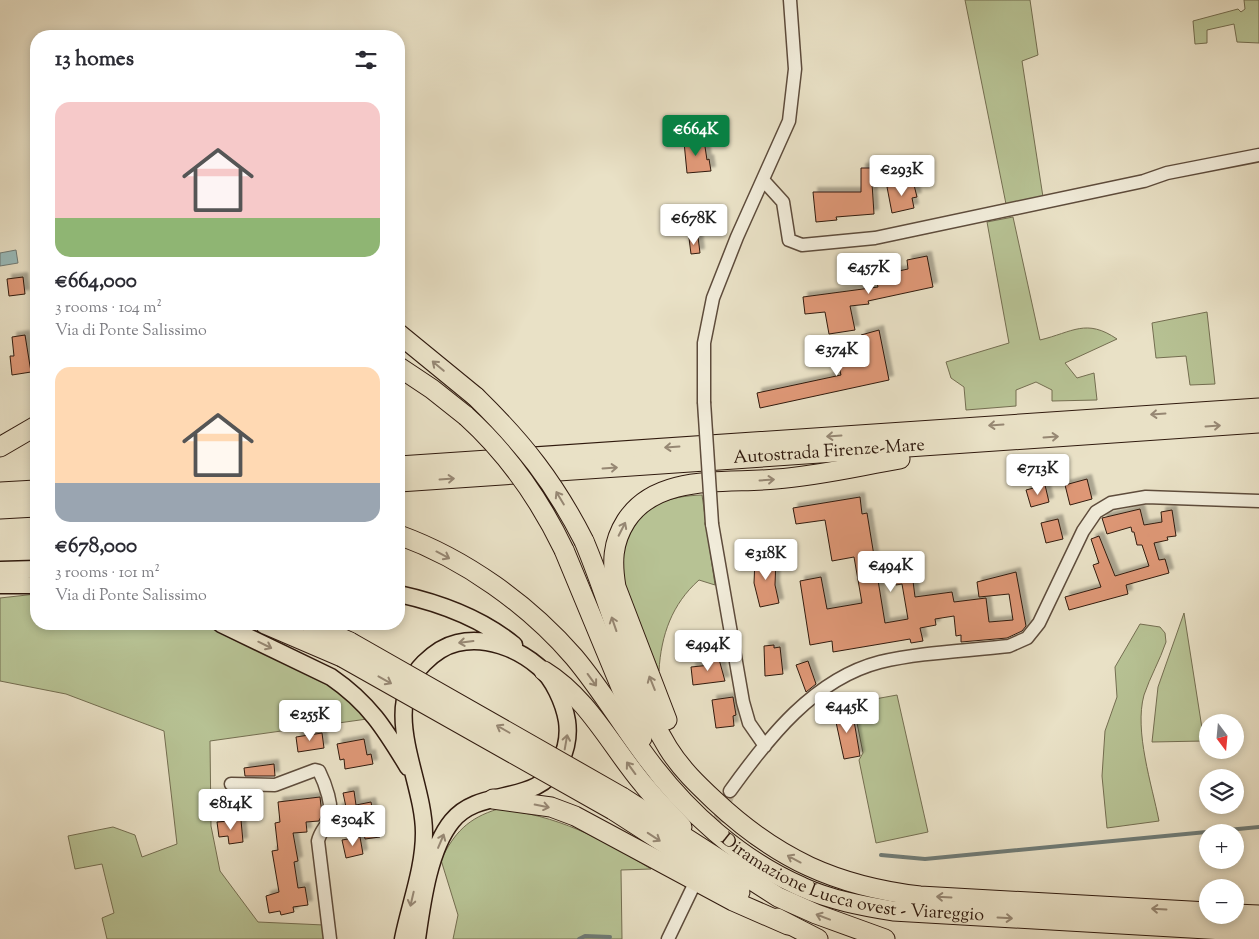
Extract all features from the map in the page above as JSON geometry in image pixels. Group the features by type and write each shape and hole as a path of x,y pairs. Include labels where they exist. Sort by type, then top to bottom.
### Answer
{"highway":[{"name":"Diramazione Lucca ovest - Viareggio","path":"405,339 476,397 505,425 537,463 566,508 584,541 648,707 667,747 689,777 743,827 769,846 799,862 855,884 920,896 1199,912"},
{"path":"405,371 432,389 466,416 500,449 528,484 564,550 656,770"},
{"name":"Autostrada Firenze-Mare","path":"405,466 1259,408"},
{"name":"Autostrada Firenze-Mare","path":"405,482 1259,423"},
{"path":"0,447 30,430"},
{"path":"689,777 616,587 613,570 613,554 616,542 628,518 639,506 653,495 679,486 778,479 1024,439"},
{"path":"405,460 447,463"},
{"path":"0,492 30,501"},
{"path":"0,509 30,504"},
{"path":"405,538 461,564 514,601 549,630 584,670 656,770"},
{"path":"284,630 346,650"},
{"path":"318,630 346,650 617,803 698,844 734,871 786,901 885,939"},
{"path":"540,667 564,684 584,706 643,784 698,844"},
{"name":"Diramazione Lucca ovest - Viareggio","path":"656,770 693,810 726,840 802,888 838,899 893,911 1259,932"},
{"path":"493,799 551,807 575,816 733,901 818,939"},
{"path":"617,803 788,925"},
{"path":"1244,914 1259,915"}],"main road":[{"path":"0,570 30,569"},
{"path":"0,584 30,585"},
{"path":"405,596 444,606 504,636 540,667 563,705 567,720 567,740 562,758 555,771 542,784 520,794 480,802 452,821 442,837 432,865 417,939"},
{"path":"233,630 331,677 352,692 379,720 417,782"},
{"path":"403,939 421,863 424,834 417,782 402,708 409,682 419,668 442,649 466,641 485,641 500,645 540,667"}],"street":[{"path":"765,746 749,723 743,702 712,524 704,402 704,343 713,298 737,238 789,121 795,69 790,0"},
{"path":"763,180 783,202 789,240 802,245 875,238 1144,181 1167,173 1259,155"},
{"path":"730,791 765,746 805,703 837,679 880,662 1009,646 1027,638 1039,623 1083,531 1096,512 1111,503 1146,497 1259,500"},
{"path":"231,784 275,784 315,770 319,771 330,812 329,819 320,831 318,841 330,939"},
{"path":"668,939 692,889"}],"green space":[{"path":"965,0 1030,0 1038,55 1022,61 1043,197 1006,204"},
{"path":"1244,0 1259,0 1259,43 1237,42 1234,24 1207,30 1207,43 1195,44 1193,21 1238,9 1241,12 1245,9"},
{"path":"1013,217 1040,340 1088,328 1097,329 1117,339 1065,363 1077,378 1094,373 1097,400 1052,401 1052,390 1036,382 1016,390 1016,406 966,410 964,387 951,378 946,362 1009,343 987,222"},
{"path":"1207,312 1215,384 1190,385 1186,356 1156,358 1152,323"},
{"path":"702,495 715,585 699,580 682,599 665,633 659,671 632,608 624,583 620,567 621,550 631,527 647,510 667,500"},
{"path":"30,595 30,630 223,630 329,683 354,701 367,719 210,741 211,826 220,871 258,922 324,925 326,939 107,939 102,918 114,913 102,864 75,869 68,836 113,827 135,835 142,857 177,844 164,731 66,694 0,681 0,598"},
{"path":"1184,613 1200,714 1199,741 1152,742 1158,687"},
{"path":"1140,624 1160,627 1165,633 1166,642 1146,688 1141,709 1145,758 1159,821 1107,828 1102,776 1105,731 1117,697 1115,667"},
{"path":"897,695 928,832 876,843 859,760 863,753 853,703"},
{"path":"498,809 559,822 614,847 651,869 621,870 622,939 453,939 458,915 441,860 451,842 463,828 478,817"}],"water":[{"path":"16,250 18,263 0,266 0,253"}],"building":[{"path":"704,140 711,171 687,173 684,142"},
{"path":"861,168 871,168 874,214 836,217 837,220 816,222 813,192 861,192"},
{"path":"913,181 917,197 912,198 914,208 892,213 887,187"},
{"path":"698,237 700,253 691,254 689,238"},
{"path":"927,256 933,287 868,301 869,304 850,306 855,330 829,334 825,312 805,314 803,297 878,287 875,276 908,269 907,260"},
{"path":"23,277 25,294 9,296 7,279"},
{"path":"879,330 889,380 760,408 757,393 841,375 839,367 868,361 861,335"},
{"path":"25,335 30,372 12,375 10,356 14,356 12,337"},
{"path":"1087,479 1092,499 1070,505 1065,485"},
{"path":"1045,485 1049,502 1031,507 1026,490"},
{"path":"860,497 862,514 867,513 885,623 908,619 902,584 896,585 895,576 912,573 915,597 952,592 954,602 986,598 989,622 1013,620 1009,594 979,597 977,582 1016,572 1026,626 1022,631 1007,638 961,642 961,635 956,636 954,616 935,619 936,625 920,628 923,641 911,643 910,639 833,652 832,641 810,645 800,581 821,577 827,609 862,603 854,557 832,561 825,520 796,524 793,508"},
{"path":"1140,509 1144,525 1162,522 1161,512 1172,510 1176,536 1167,537 1168,540 1154,543 1159,560 1165,559 1169,573 1126,585 1128,594 1069,610 1065,597 1101,587 1093,565 1099,563 1091,539 1099,536 1115,576 1149,566 1142,545 1137,545 1131,527 1107,534 1102,518"},
{"path":"1058,519 1063,539 1046,543 1041,523"},
{"path":"755,558 776,558 775,585 779,603 760,607 754,583"},
{"path":"774,645 774,648 780,647 783,674 765,676 764,646"},
{"path":"717,652 725,681 693,685 691,667 711,665 708,654"},
{"path":"808,661 816,684 806,692 796,665"},
{"path":"733,697 736,715 733,716 734,726 716,728 712,700"},
{"path":"852,709 860,756 844,759 834,713"},
{"path":"322,733 324,748 298,752 296,737"},
{"path":"364,739 367,755 371,754 373,764 345,769 344,759 340,760 337,744"},
{"path":"274,764 275,776 245,776 244,768"},
{"path":"354,791 356,805 371,802 375,823 378,822 380,837 365,839 361,818 338,823 338,808 346,807 343,793"},
{"path":"230,792 250,793 251,806 232,808"},
{"path":"320,797 322,814 319,821 306,822 307,832 293,833 298,861 294,862 298,888 305,887 308,905 293,907 294,912 281,915 280,911 269,913 266,896 279,892 272,851 278,850 275,823 280,822 278,802"},
{"path":"241,820 243,842 229,844 228,836 219,837 217,822"},
{"path":"360,837 363,854 346,858 342,840"}],"waterway":[{"path":"881,855 925,859 1259,827"},
{"path":"579,939 585,936 610,937"}],"tunnel":[{"path":"712,838 730,791"}]}
